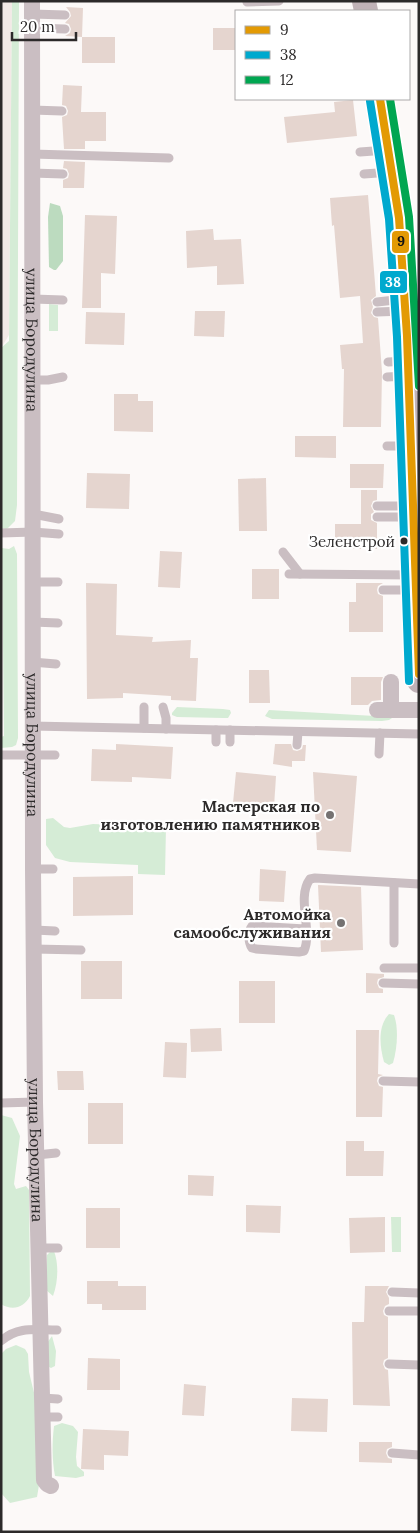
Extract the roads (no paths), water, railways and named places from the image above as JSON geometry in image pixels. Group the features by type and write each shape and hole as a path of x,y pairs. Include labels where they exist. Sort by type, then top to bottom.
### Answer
{"main road":[{"path":"380,100 399,218 405,305 413,335 398,369 411,446 419,681"}],"street":[{"name":"улица Бородулина","path":"32,14 32,755 35,1102 40,1330 50,1398 44,1480 51,1486"},
{"path":"391,682 384,710 419,710"}],"lane":[{"path":"247,2 279,1"},
{"path":"32,14 65,15"},
{"path":"32,14 65,29"},
{"path":"32,110 62,111"},
{"path":"360,152 390,161"},
{"path":"32,154 169,158"},
{"path":"364,174 390,161"},
{"path":"32,173 63,174"},
{"path":"33,299 63,300"},
{"path":"377,302 405,305"},
{"path":"377,312 405,305"},
{"path":"33,380 63,377"},
{"path":"387,446 411,446"},
{"path":"377,506 413,512"},
{"path":"377,517 413,512"},
{"path":"33,514 60,519"},
{"path":"1,533 33,532 59,534"},
{"path":"282,552 300,574"},
{"path":"289,574 415,582"},
{"path":"33,582 58,582"},
{"path":"383,590 415,582"},
{"path":"33,622 58,623"},
{"path":"32,662 56,664"},
{"path":"144,707 144,728"},
{"path":"163,707 166,729"},
{"path":"32,726 419,734"},
{"path":"216,730 216,742"},
{"path":"230,730 230,742"},
{"path":"297,745 298,732"},
{"path":"379,754 380,734"},
{"path":"1,755 55,755"},
{"path":"33,869 53,869"},
{"path":"306,929 252,926 250,929 250,944 252,948 256,949 304,951 306,929 305,888 310,879 419,884"},
{"path":"394,883 394,943"},
{"path":"34,930 55,931"},
{"path":"34,948 80,950"},
{"path":"384,968 419,968"},
{"path":"383,983 419,984"},
{"path":"383,1081 419,1082"},
{"path":"1,1102 35,1102"},
{"path":"37,1155 56,1153"},
{"path":"38,1248 58,1248"},
{"path":"392,1292 419,1293"},
{"path":"389,1311 419,1311"},
{"path":"1,1341 9,1334 21,1330 57,1330"},
{"path":"388,1364 419,1364"},
{"path":"392,1453 419,1454"}],"place":[{"name":"Зеленстрой","path":"404,541"},
{"name":"Мастерская по изготовлению памятников","path":"330,815"},
{"name":"Автомойка самообслуживания","path":"341,923"}]}
